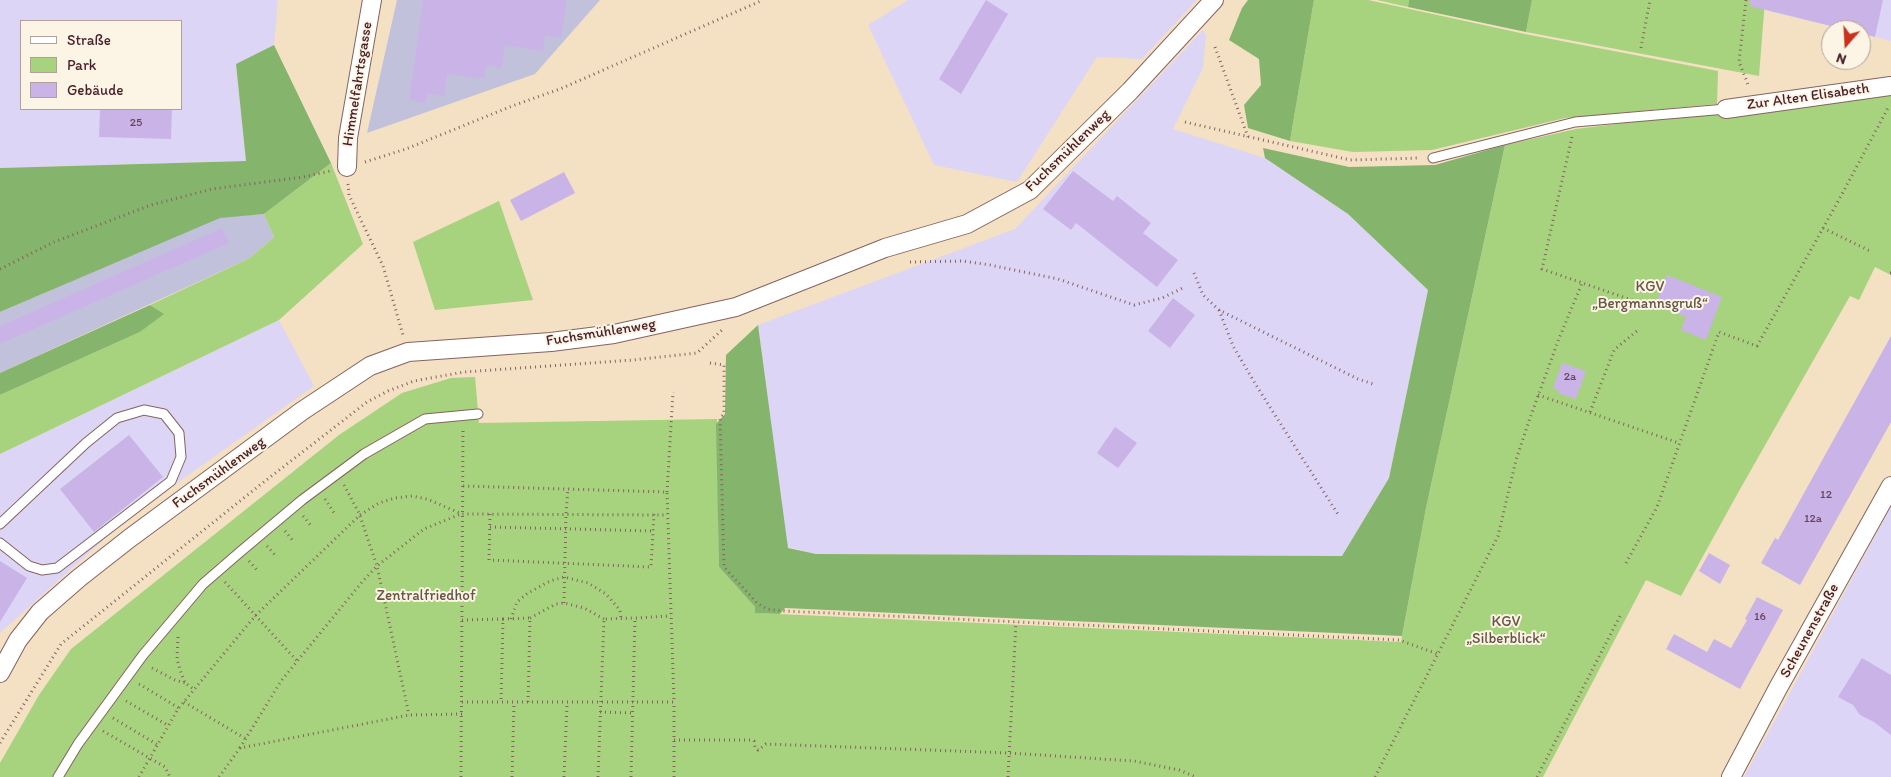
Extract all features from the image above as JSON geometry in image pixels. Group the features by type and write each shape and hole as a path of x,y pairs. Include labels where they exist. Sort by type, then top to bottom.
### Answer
{"street":[{"name":"Himmelfahrtsgasse","path":"347,167 348,138 372,0"},
{"name":"Fuchsmühlenweg","path":"0,673 18,640 40,612 123,544 302,411 370,366 408,352 551,342 614,334 736,307 885,248 967,224 1030,190 1130,90 1214,0"},
{"name":"Zur Alten Elisabeth","path":"1726,109 1891,86"},
{"name":"Scheunenstraße","path":"1731,777 1778,688 1891,486"}],"lane":[{"path":"1433,158 1575,122 1726,109"},
{"path":"0,524 86,443 117,418 144,410 164,414 179,433 181,457 171,481 57,568 42,570 29,566 0,543"},
{"path":"58,777 78,744 139,660 203,584 302,500 364,454 425,419 478,414"}],"path":[{"path":"0,269 54,242 151,205 212,189 303,177 347,167 406,149 512,106 568,86 763,0"},
{"path":"1641,48 1650,0"},
{"path":"1743,73 1739,62 1746,0"},
{"path":"1215,47 1248,138"},
{"path":"1626,563 1657,507 1719,332 1756,346 1891,103"},
{"path":"1185,122 1350,160 1433,158"},
{"path":"1575,122 1542,269 1649,306"},
{"path":"355,207 382,266 408,352"},
{"path":"1823,228 1870,251"},
{"path":"909,262 963,261 990,265 1058,279 1134,305 1162,298 1184,287"},
{"path":"1194,274 1203,295 1219,310 1358,379 1376,385"},
{"path":"1375,777 1498,536 1516,460 1538,395 1582,283"},
{"path":"1219,310 1233,346 1339,516"},
{"path":"1590,412 1614,350 1638,330"},
{"path":"0,743 61,644 260,485 368,402 388,391 414,381 464,372 633,360 698,353 716,335"},
{"path":"710,363 724,365 724,414 720,418 724,567 758,603 767,609 1399,640 1438,654"},
{"path":"673,392 667,516 674,702 674,777"},
{"path":"1538,395 1679,443"},
{"path":"461,777 463,415"},
{"path":"338,474 360,516 377,566 409,715"},
{"path":"463,486 667,492"},
{"path":"564,603 568,488"},
{"path":"139,777 179,708 255,616 360,516 379,503 395,498 412,496 427,499 462,514"},
{"path":"218,777 246,739 281,681 362,582 377,566 424,530 462,514 654,514 667,516"},
{"path":"490,514 489,560 651,568 654,514"},
{"path":"490,527 653,531"},
{"path":"217,573 298,662"},
{"path":"511,619 517,602 528,593 550,580 564,578 588,583 606,594 620,610 621,619"},
{"path":"462,620 530,618 544,610 564,603 584,608 604,619 671,616"},
{"path":"1537,777 1620,616"},
{"path":"528,703 530,618"},
{"path":"631,777 635,618"},
{"path":"501,703 503,619"},
{"path":"598,777 604,619"},
{"path":"1008,777 1016,622"},
{"path":"170,624 179,640 177,659 186,683"},
{"path":"139,660 175,680 186,683 195,690"},
{"path":"127,677 179,708"},
{"path":"114,694 168,726"},
{"path":"184,702 246,739"},
{"path":"462,702 566,704 674,702"},
{"path":"512,777 514,703"},
{"path":"564,777 566,704"},
{"path":"102,711 158,745"},
{"path":"600,712 632,713"},
{"path":"240,748 409,715 462,714"},
{"path":"92,724 165,767 170,777"},
{"path":"674,740 750,740 754,741 755,748 758,750 766,744 1009,753 1134,761 1179,770 1196,777"}],"shaded area":[{"path":"0,0 278,0 274,45 236,64 246,161 0,168"},
{"path":"397,0 600,0 535,74 367,133"},
{"path":"908,0 1197,0 1142,59 1097,57 1017,182 934,165 868,25"},
{"path":"1765,0 1891,0 1891,41 1871,36 1871,20 1821,20 1821,24 1764,10"},
{"path":"1203,30 1206,35 1203,68 1173,129 1265,158 1348,214 1428,290 1389,478 1342,556 816,554 787,547 758,325 1015,229"},
{"path":"264,214 274,237 250,258 0,373 0,312 220,217"},
{"path":"279,320 314,386 129,517 0,633 0,454"},
{"path":"1891,507 1891,777 1744,777 1822,634"}],"green space":[{"path":"1248,0 1314,0 1290,141 1248,128 1244,105 1261,85 1259,59 1229,40 1242,8"},
{"path":"1314,0 1368,0 1525,34 1718,71 1717,104 1565,118 1432,150 1353,152 1290,141"},
{"path":"1377,0 1409,0 1408,7"},
{"path":"1409,0 1532,0 1526,32 1408,7"},
{"path":"1532,0 1765,0 1759,76 1526,32"},
{"path":"274,45 331,163 264,214 220,218 0,312 0,168 246,161 236,64"},
{"path":"1891,90 1891,275 1875,267 1859,300 1850,296 1681,596 1646,580 1543,777 0,777 0,763 39,695 71,649 339,435 402,393 451,378 475,377 479,423 717,419 719,567 755,607 756,613 1401,642 1426,508 1505,145 1576,129"},
{"path":"1505,145 1426,508 1402,636 785,608 780,614 755,613 755,607 719,567 716,424 725,414 726,355 758,325 788,548 816,554 1342,556 1389,478 1428,290 1348,214 1265,158 1263,148 1349,167 1435,165"},
{"path":"331,163 363,244 279,320 0,454 0,395 140,332 163,314 150,305 250,258 274,237 264,214"},
{"path":"499,201 533,300 435,310 413,242"},
{"path":"150,305 164,314 140,332 0,395 0,373"}],"building":[{"path":"423,0 567,0 561,38 545,35 543,51 505,45 502,68 486,65 484,79 447,74 444,96 427,93 426,103 409,100"},
{"path":"986,0 1008,14 961,94 939,79"},
{"path":"1750,0 1883,0 1875,37 1871,36 1871,20 1821,20 1821,24 1750,6"},
{"path":"100,110 172,110 171,139 99,137"},
{"path":"1073,171 1113,201 1117,196 1151,223 1143,233 1178,260 1157,287 1076,223 1071,230 1043,209"},
{"path":"564,172 575,193 521,221 510,200"},
{"path":"222,228 229,243 0,344 0,326"},
{"path":"1667,275 1722,297 1706,340 1681,330 1686,317 1655,305"},
{"path":"1173,298 1195,315 1170,348 1148,331"},
{"path":"1891,336 1891,422 1800,585 1761,563 1775,538 1778,540"},
{"path":"1562,363 1586,371 1576,399 1558,393 1558,390 1553,388"},
{"path":"1115,427 1137,443 1118,468 1097,453"},
{"path":"129,435 163,477 94,532 60,489"},
{"path":"1709,553 1730,565 1720,584 1699,571"},
{"path":"0,561 27,578 0,622"},
{"path":"1757,597 1783,610 1740,689 1666,649 1674,634 1707,652 1714,639 1731,648 1747,620 1745,619"},
{"path":"1862,658 1891,675 1891,735 1874,722 1860,715 1853,705 1838,697"}],"park label":[{"name":"KGV „Bergmannsgruß“","path":"1650,296"},
{"name":"Zentralfriedhof","path":"426,596"},
{"name":"KGV „Silberblick“","path":"1506,630"}]}
